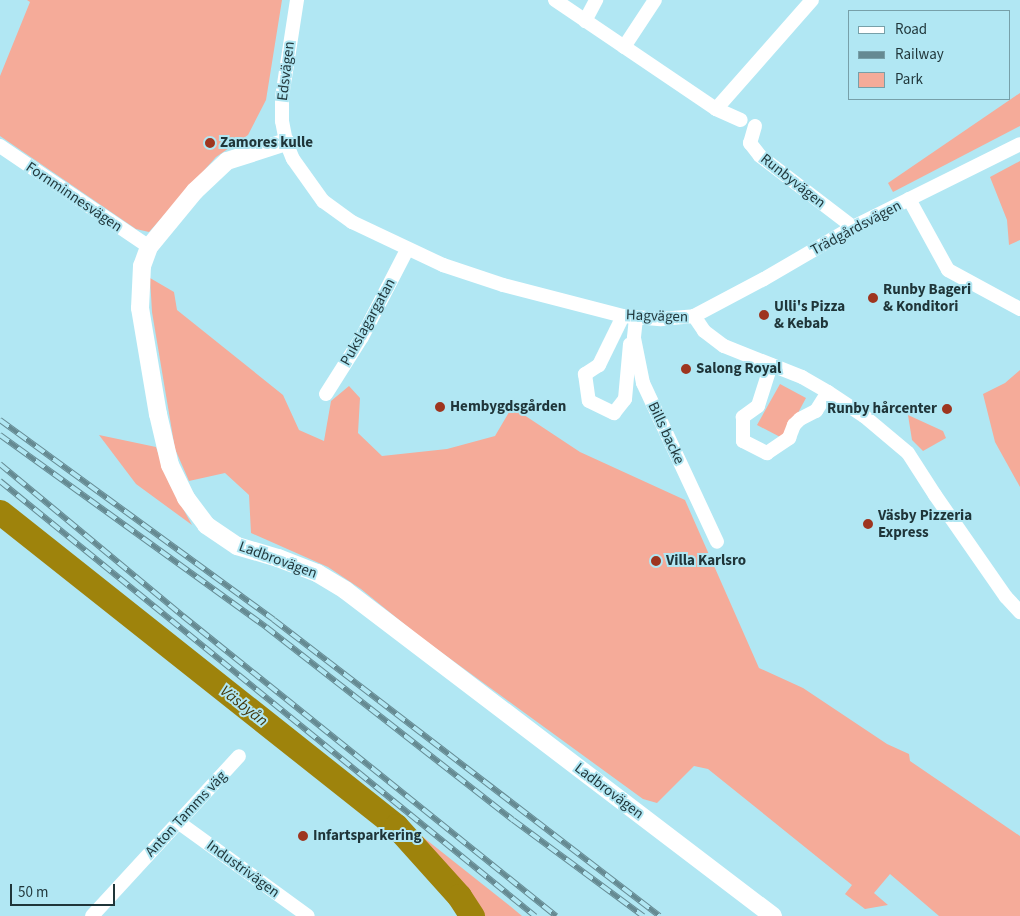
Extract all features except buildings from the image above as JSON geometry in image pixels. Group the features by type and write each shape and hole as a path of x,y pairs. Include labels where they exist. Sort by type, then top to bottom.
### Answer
{"street":[{"name":"Edsvägen","path":"286,142 282,122 282,97 297,0"},
{"path":"555,0 716,109 741,120"},
{"path":"585,21 596,0"},
{"path":"624,47 655,0"},
{"path":"716,109 812,0"},
{"name":"Runbyvägen","path":"755,126 750,143 760,156 853,227"},
{"name":"Ladbrovägen","path":"286,142 227,162 195,192 149,247 142,266 140,308 158,414 170,465 186,498 206,526 237,546 317,573 345,590 772,916"},
{"name":"Hagvägen","path":"286,142 293,159 323,201 352,222 407,250 495,283 631,317 661,320 694,316 704,331 724,346 802,377 828,392 864,416 908,453 934,495 1006,597 1020,612"},
{"name":"Trädgårdsvägen","path":"694,316 764,280 853,227 1020,144"},
{"name":"Fornminnesvägen","path":"0,146 149,247"},
{"path":"909,199 948,270 1020,309"},
{"name":"Pukslagargatan","path":"326,394 362,337 407,250"},
{"path":"631,317 625,399 614,413 589,401 586,374 599,365 631,317"},
{"name":"Bills backe","path":"631,317 643,383 717,542"},
{"path":"771,365 758,406 743,417 743,441 767,453 789,438 794,425 800,419 816,411 828,392"},
{"name":"Anton Tamms väg","path":"92,916 239,756"},
{"name":"Industrivägen","path":"178,822 308,916"}],"green space":[{"path":"27,0 282,0 266,100 248,135 216,157 149,232 136,229 0,136 0,76 30,2"},
{"path":"1020,93 1020,126 893,192 888,183"},
{"path":"1020,161 1020,240 1009,245 1007,220 990,177"},
{"path":"150,278 174,292 177,310 283,395 299,430 324,441 331,401 349,386 360,398 358,433 382,456 447,449 495,436 512,407 580,452 685,500 759,668 803,688 887,744 909,754 910,761 1020,836 1020,916 939,916 890,874 874,893 888,905 865,909 845,894 852,885 708,769 694,766 657,803 643,799 419,636 361,589 328,567 251,533 249,495 225,473 189,481 175,449 152,312"},
{"path":"1020,370 1020,487 995,442 983,394 1005,383"},
{"path":"780,384 806,398 784,439 757,425"},
{"path":"908,415 943,431 946,438 923,451 912,440"},
{"path":"99,435 156,447 169,483 192,525 136,484"},
{"path":"409,826 522,916 485,916 469,891"}],"waterway":[{"name":"Väsbyån","path":"0,512 396,826 459,896 472,916"}],"railway":[{"path":"0,420 274,620 660,916"},
{"path":"0,435 266,627 513,820 643,916"},
{"path":"0,464 183,616 556,916"},
{"path":"0,481 535,916"}],"place":[{"name":"Zamores kulle","path":"210,143"},
{"name":"Runby Bageri & Konditori","path":"873,298"},
{"name":"Ulli's Pizza & Kebab","path":"764,315"},
{"name":"Salong Royal","path":"686,369"},
{"name":"Hembygdsgården","path":"440,407"},
{"name":"Runby hårcenter","path":"947,409"},
{"name":"Väsby Pizzeria Express","path":"868,524"},
{"name":"Villa Karlsro","path":"656,561"},
{"name":"Infartsparkering","path":"303,836"}]}
